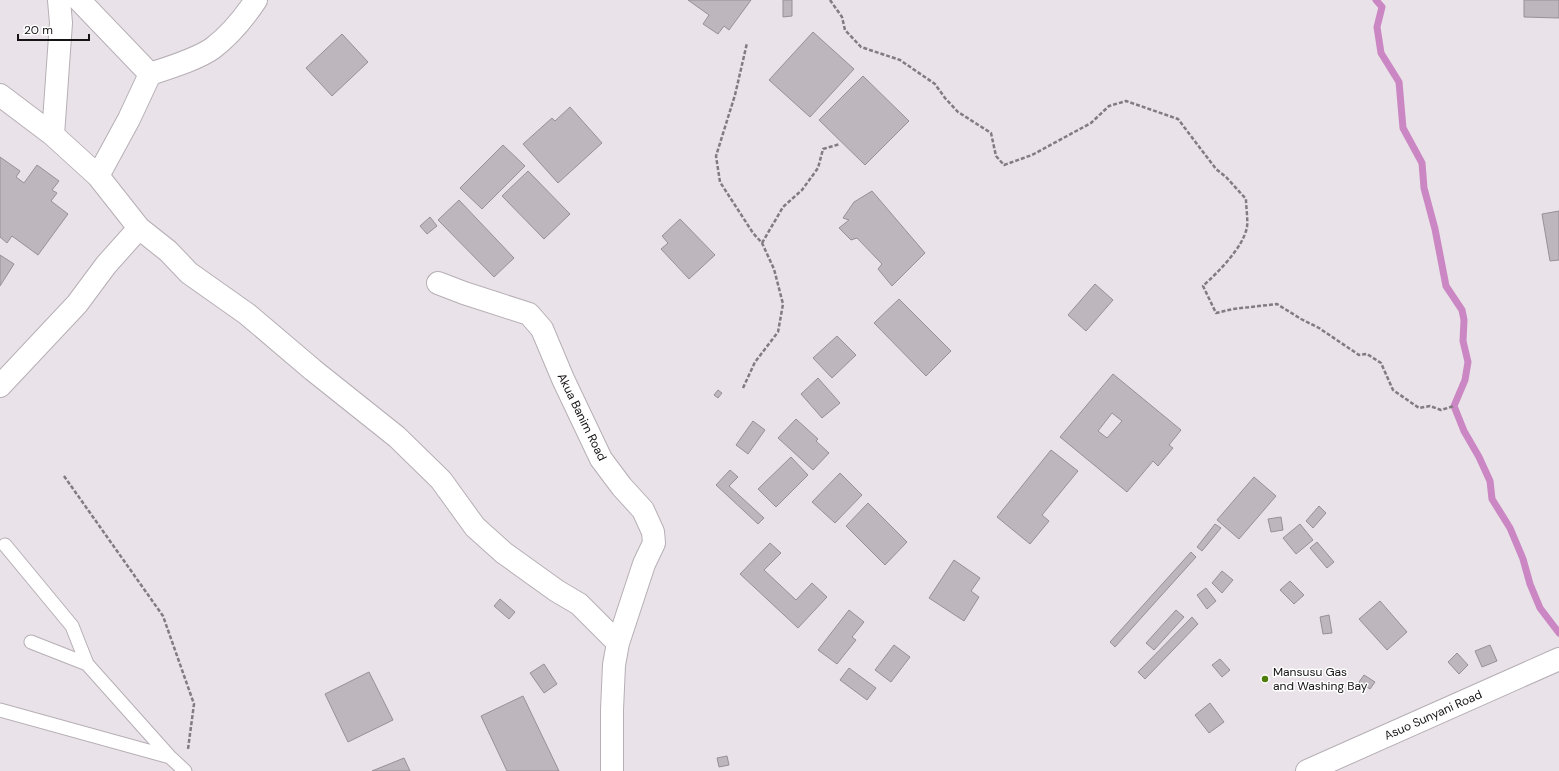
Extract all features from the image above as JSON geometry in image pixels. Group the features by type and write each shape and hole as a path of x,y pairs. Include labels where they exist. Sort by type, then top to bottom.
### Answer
{"street":[{"path":"53,134 61,23 59,0"},
{"path":"79,0 150,74"},
{"path":"98,176 129,119 150,74 182,63 212,49 241,22 256,0"},
{"path":"0,95 53,134 98,176 139,228 168,251 189,272 247,314 313,370 397,437 441,480 475,527 504,553 557,591 579,604 618,643"},
{"path":"0,385 76,304 106,265 139,228"},
{"name":"Akua Banim Road","path":"438,283 529,314 542,329 563,379 601,459 622,487 643,510 653,532 654,543 644,564 618,643 614,665 612,771"},
{"name":"Asuo Sunyani Road","path":"1307,771 1559,659"}],"lane":[{"path":"5,545 72,626 88,664 170,757 185,771"},
{"path":"31,642 88,664"},
{"path":"0,710 170,757"}],"path":[{"path":"830,0 842,17 845,30 861,47 900,60 935,84 958,112 990,132 996,156 1004,165 1032,155 1091,123 1109,106 1126,101 1145,109 1178,119 1216,169 1226,177 1246,199 1247,227 1240,242 1230,259 1203,286 1216,312 1277,304 1319,328 1359,355 1367,354 1381,363 1393,390 1412,404 1419,408 1430,406 1441,410 1454,406"},
{"path":"743,388 755,362 778,332 783,304 774,269 762,242 753,233 720,182 716,156 735,95 746,43"},
{"path":"762,242 783,207 802,190 818,168 823,149 840,144"},
{"path":"64,476 163,616 194,704 185,771"}],"building":[{"path":"688,0 751,0 729,30 724,26 718,34 703,24 709,15"},
{"path":"783,0 792,0 792,16 783,17"},
{"path":"1524,0 1559,0 1559,18 1524,17"},
{"path":"813,32 854,69 810,117 769,80"},
{"path":"342,34 368,62 332,96 306,68"},
{"path":"863,76 909,121 865,165 819,120"},
{"path":"570,107 602,143 558,183 523,144 552,118 555,121"},
{"path":"503,145 525,166 482,209 460,188"},
{"path":"0,157 20,171 16,177 24,183 37,165 59,181 52,190 57,193 51,201 68,214 38,255 12,236 7,243 0,237"},
{"path":"528,171 570,214 544,239 502,196"},
{"path":"872,191 925,253 892,286 878,269 882,264 857,238 851,240 839,228 849,220 843,218 854,202"},
{"path":"459,200 514,258 494,277 438,220"},
{"path":"1559,211 1559,260 1550,261 1542,214"},
{"path":"430,217 437,226 427,234 420,226"},
{"path":"680,219 715,255 689,279 661,249 668,243 662,236"},
{"path":"0,255 14,264 0,286"},
{"path":"1095,284 1113,300 1086,331 1068,315"},
{"path":"899,299 951,351 926,376 874,323"},
{"path":"837,336 856,355 832,378 813,358"},
{"path":"1113,374 1181,430 1169,445 1173,448 1158,466 1153,461 1127,492 1060,437","holes":["1112,413 1122,421 1107,438 1098,431"]},
{"path":"818,378 840,403 822,418 801,394"},
{"path":"718,390 722,393 718,398 714,395"},
{"path":"796,419 818,439 816,441 829,453 813,470 778,438"},
{"path":"753,421 765,430 748,454 736,445"},
{"path":"1051,450 1078,471 1042,515 1049,521 1030,544 997,517"},
{"path":"791,457 808,475 776,507 758,489"},
{"path":"730,470 738,477 729,486 764,518 758,524 716,485"},
{"path":"840,473 862,495 835,523 812,502"},
{"path":"1254,477 1276,496 1239,539 1217,520"},
{"path":"868,503 907,542 885,565 846,526"},
{"path":"1319,506 1326,513 1313,528 1306,521"},
{"path":"1281,517 1283,530 1271,532 1268,519"},
{"path":"1215,524 1221,528 1202,551 1197,547"},
{"path":"1300,524 1313,540 1296,554 1283,538"},
{"path":"1317,542 1334,562 1327,568 1310,548"},
{"path":"770,543 781,553 764,570 796,600 812,583 827,597 798,628 740,574"},
{"path":"1191,552 1196,557 1115,647 1110,642"},
{"path":"954,560 980,578 971,591 979,597 964,621 929,598"},
{"path":"1222,571 1233,580 1222,593 1212,583"},
{"path":"1290,581 1304,595 1294,604 1280,590"},
{"path":"1206,588 1216,601 1207,609 1197,595"},
{"path":"500,599 515,612 509,619 494,606"},
{"path":"1380,601 1407,632 1387,650 1359,619"},
{"path":"849,610 864,622 852,637 856,640 837,664 818,650"},
{"path":"1176,610 1184,617 1154,650 1146,643"},
{"path":"1329,615 1332,633 1323,634 1320,617"},
{"path":"1192,617 1198,624 1145,679 1138,672"},
{"path":"894,645 910,657 891,682 875,670"},
{"path":"1490,645 1497,661 1482,667 1475,651"},
{"path":"1457,653 1468,665 1459,674 1448,662"},
{"path":"1220,659 1230,670 1222,677 1212,665"},
{"path":"544,664 557,684 544,693 530,673"},
{"path":"849,668 876,688 867,700 840,680"},
{"path":"369,672 393,720 348,742 325,694"},
{"path":"1364,675 1375,682 1370,689 1359,682"},
{"path":"523,696 559,771 507,771 481,716"},
{"path":"1210,703 1224,722 1209,733 1195,715"},
{"path":"727,756 729,765 719,767 717,758"},
{"path":"404,758 410,771 372,771"}],"waterway":[{"path":"1376,0 1382,7 1377,27 1381,53 1399,82 1403,128 1422,163 1424,188 1435,229 1446,286 1462,310 1464,320 1463,341 1468,362 1465,380 1454,406 1464,431 1479,457 1490,481 1492,499 1510,528 1523,559 1530,584 1540,608 1559,633"}],"place":[{"name":"Mansusu Gas and Washing Bay","path":"1265,679"}]}
